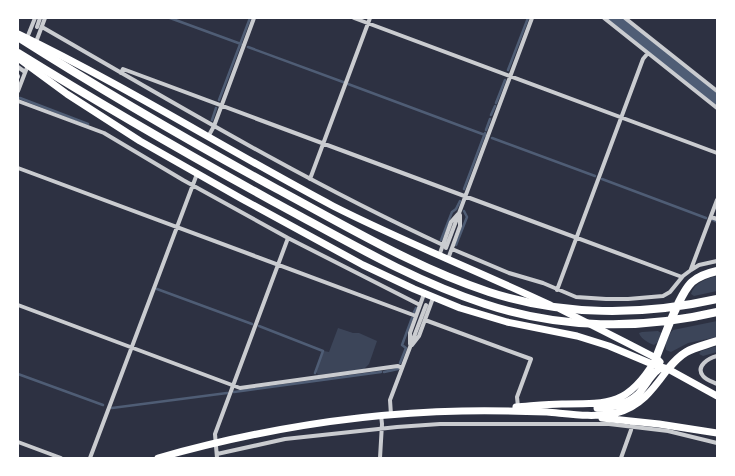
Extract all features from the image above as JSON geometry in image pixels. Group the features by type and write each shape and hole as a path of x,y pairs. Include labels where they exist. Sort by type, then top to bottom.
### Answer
{"highway":[{"path":"18,34 106,79 333,206 439,256 555,307 717,396"},
{"path":"18,37 104,90 202,147 328,216 429,268 490,293 559,308 590,311 629,312 684,306 717,299"},
{"path":"18,58 26,68 109,122 197,174 364,265 424,294 460,308 507,322 594,340 654,361"},
{"path":"18,58 222,173 387,262 424,280 486,305 557,320 605,324 629,324 678,320 717,312"},
{"path":"158,458 216,443 298,426 391,415 558,404 598,404 617,400 633,389 654,361 685,289 696,278 717,272"},
{"path":"588,416 614,413 636,405 648,395 668,369 682,354 688,350 717,341"},
{"path":"558,404 599,408 620,405 638,394 657,370 662,368 668,369"},
{"path":"481,410 545,412 588,416 717,433"}],"street":[{"path":"27,38 35,18"},
{"path":"36,42 40,18"},
{"path":"39,27 45,18"},
{"path":"208,137 222,106 254,18"},
{"path":"354,18 717,153"},
{"path":"310,179 370,18"},
{"path":"446,248 532,18"},
{"path":"604,18 717,108"},
{"path":"625,18 717,90"},
{"path":"39,27 310,179 378,215 443,245"},
{"path":"557,290 643,59 648,53"},
{"path":"18,67 26,68 18,91"},
{"path":"121,73 123,69 682,277"},
{"path":"18,101 104,133 192,185 288,238 420,305"},
{"path":"18,168 416,316"},
{"path":"90,458 197,174"},
{"path":"691,270 717,200"},
{"path":"439,256 451,222 461,211"},
{"path":"448,259 460,226 461,211"},
{"path":"711,217 717,219"},
{"path":"288,238 215,434 217,456 285,439 382,428 440,424 632,423 717,443"},
{"path":"452,249 509,273 543,283 557,290 581,298 613,300 663,296 667,294 682,277 691,270 699,265 717,261"},
{"path":"409,348 410,333 424,294"},
{"path":"409,348 419,336 433,298"},
{"path":"18,305 240,388 398,366 402,368"},
{"path":"391,415 390,400 426,305"},
{"path":"425,320 531,359 517,397 518,407"},
{"path":"717,356 708,359 701,368 703,377 717,384"},
{"path":"380,458 382,428 381,416"},
{"path":"621,458 632,423"},
{"path":"18,442 61,458"}],"shaded area":[{"path":"717,276 717,291 694,296 691,294 698,284 709,278"},
{"path":"717,321 717,337 688,343 671,352 666,350 667,339 673,330"},
{"path":"338,328 353,333 359,333 377,341 369,364 364,369 318,375 316,371 324,351 329,352"},
{"path":"658,331 661,333 658,342 654,345 643,339 639,333 642,332"},
{"path":"717,346 717,352 703,356 699,354 701,351"}],"waterway":[{"path":"170,18 241,44"},
{"path":"219,100 250,18"},
{"path":"508,70 528,18"},
{"path":"615,18 717,100"},
{"path":"248,47 343,82"},
{"path":"496,103 505,80"},
{"path":"348,84 485,135"},
{"path":"20,98 88,124"},
{"path":"491,115 495,106"},
{"path":"212,120 216,108"},
{"path":"486,130 490,119"},
{"path":"464,189 485,133"},
{"path":"492,138 595,176"},
{"path":"602,179 706,218"},
{"path":"441,240 452,212 456,209 460,201"},
{"path":"456,245 467,217 464,211"},
{"path":"713,220 717,222"},
{"path":"157,289 252,324"},
{"path":"414,312 416,308"},
{"path":"400,363 406,348 402,345 412,318"},
{"path":"259,326 323,351 315,373"},
{"path":"384,372 398,369"},
{"path":"234,392 381,372"},
{"path":"18,374 103,405"},
{"path":"112,408 227,393"}]}
